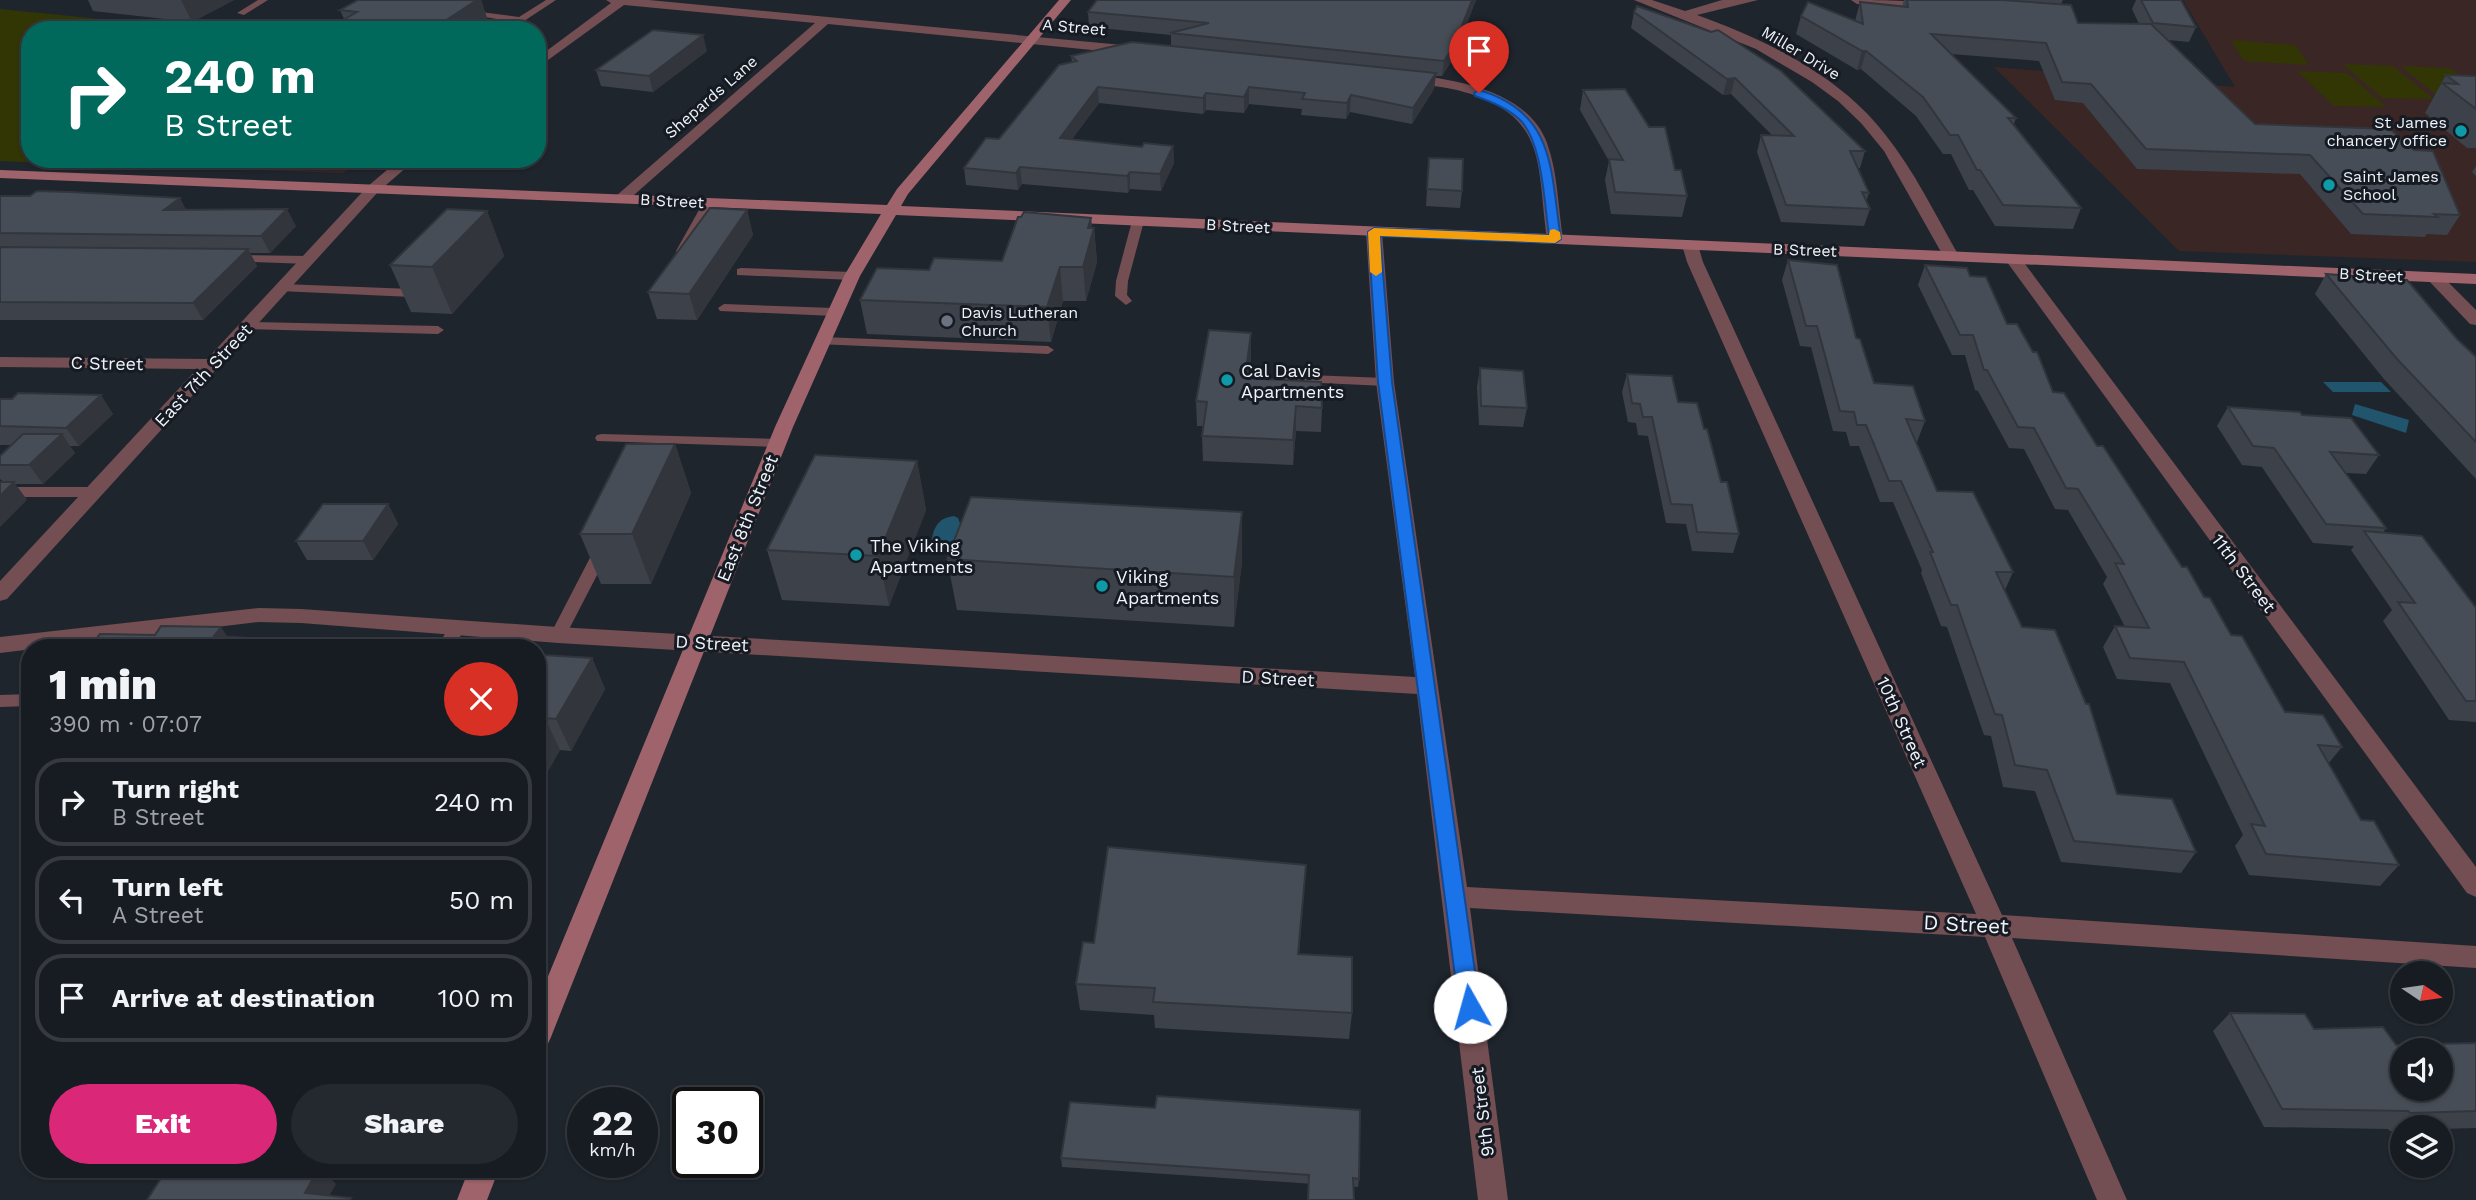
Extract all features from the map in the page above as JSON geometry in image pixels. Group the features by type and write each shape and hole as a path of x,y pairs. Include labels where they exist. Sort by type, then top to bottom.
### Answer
{"street":[{"name":"A Street","path":"612,0 1153,52"},
{"path":"546,57 622,0"},
{"name":"East 8th Street","path":"546,1015 778,443 852,276 902,192 1065,0"},
{"name":"Miller Drive","path":"1640,0 1687,14 1764,48 1827,86 1867,121 1905,175 1951,256"},
{"path":"1687,14 1724,3 1752,0"},
{"path":"1857,0 1939,7"},
{"name":"Shepards Lane","path":"621,199 825,21"},
{"path":"1395,76 1462,87 1495,99 1523,117 1539,141 1555,239"},
{"name":"East 7th Street","path":"0,594 373,189 398,168"},
{"name":"B Street","path":"0,174 2476,279"},
{"name":"9th Street","path":"1374,232 1385,382 1456,897 1493,1200"},
{"name":"10th Street","path":"1690,245 1695,262 1994,926 2112,1200"},
{"name":"11th Street","path":"2013,259 2476,886"},
{"path":"2435,278 2476,320"},
{"name":"C Street","path":"0,362 213,364"},
{"name":"D Street","path":"53,639 259,615 1426,686"},
{"name":"D Street","path":"0,645 21,643"},
{"name":"D Street","path":"1456,897 1994,926 2476,957"},
{"path":"472,1200 481,1178"}],"lane":[{"path":"241,13 264,0"},
{"path":"453,12 521,20 552,0"},
{"path":"675,261 709,203"},
{"path":"1126,301 1121,296 1122,281 1138,221"},
{"path":"224,259 308,260"},
{"path":"741,272 852,276"},
{"path":"283,288 412,293"},
{"path":"724,308 834,312"},
{"path":"248,326 438,330"},
{"path":"822,341 1048,351"},
{"path":"1283,378 1385,382"},
{"path":"602,438 778,443"},
{"path":"0,492 93,492"},
{"path":"558,635 608,538"},
{"path":"450,639 458,627"},
{"path":"142,639 150,628"},
{"path":"0,701 21,700"}],"shaded area":[{"path":"2183,0 2476,0 2476,262 2179,251 1994,67 2235,87"},
{"path":"177,168 350,168 343,173"}],"green space":[{"path":"0,9 120,21 21,21 21,162 0,161"},
{"path":"2231,40 2295,45 2309,65 2244,61"},
{"path":"2343,64 2393,66 2434,99 2382,98"},
{"path":"2401,66 2450,68 2476,88 2442,100"},
{"path":"2297,71 2347,73 2386,107 2334,106"}],"water":[{"path":"2323,382 2381,382 2391,392 2333,392"},
{"path":"2355,404 2409,420 2406,433 2352,415"},
{"path":"954,516 958,518 961,526 957,541 946,550 934,548 931,544 937,525"}],"building":[{"path":"358,0 477,0 445,21 342,21 357,12 340,10"},
{"path":"1097,0 1472,0 1455,44 1444,61 1170,33 1209,23 1088,12"},
{"path":"1907,0 2002,0 2071,5 2078,23 2151,24 2255,124 2390,129 2414,150 2433,151 2460,215 2434,214 2438,217 2363,214 2310,155 2146,149 2091,84 2062,82 2046,43 1931,34 2016,118 2008,118 2081,208 2003,205 1980,170 1977,170 1958,135 1950,135 1923,97 1866,51 1801,16 1808,2 1863,24 1860,2 1908,7"},
{"path":"2141,0 2181,0 2196,27 2153,23"},
{"path":"1637,6 1711,32 1718,30 1781,71 1865,151 1850,151 1869,193 1862,192 1870,209 1786,205 1761,135 1794,136 1735,78 1727,79 1634,12"},
{"path":"653,30 703,35 649,76 596,70"},
{"path":"1132,42 1436,73 1413,108 1351,95 1347,103 1302,99 1305,93 1249,87 1244,97 1206,93 1203,98 1098,87 1060,138 1142,147 1144,143 1173,146 1160,174 1130,172 1127,176 1020,167 1016,173 964,168 986,138 999,139 1059,65 1077,61 1071,56"},
{"path":"2446,75 2476,76 2476,109 2442,83 2458,84"},
{"path":"1625,89 1649,127 1665,127 1675,170 1681,170 1687,196 1615,192 1609,159 1623,160 1583,90"},
{"path":"1429,158 1463,159 1462,191 1427,189"},
{"path":"37,191 180,198 164,210 287,209 261,236 0,233 0,196 30,196"},
{"path":"710,208 747,210 689,294 648,292"},
{"path":"447,209 487,211 432,267 390,265"},
{"path":"1024,212 1091,218 1088,228 1094,228 1083,267 1060,267 1047,307 860,300 877,268 929,270 934,258 1002,261 1018,217"},
{"path":"0,247 248,249 193,303 0,302"},
{"path":"1788,260 1837,265 1856,338 1860,339 1874,383 1913,386 1925,421 1906,419 1937,491 1973,492 2013,572 1996,572 2022,627 2055,630 2086,704 2089,704 2117,794 2172,799 2196,852 2074,841 2047,770 2015,765 2002,715 1995,714 1957,605 1951,605 1930,552 1933,552 1901,481 1889,481 1866,425 1857,425 1854,412 1840,411 1817,326 1806,326"},
{"path":"1925,265 1967,268 1970,276 1986,277 2007,324 2017,324 2033,352 2037,352 2053,392 2064,393 2097,446 2103,446 2182,567 2187,567 2204,597 2210,598 2231,635 2242,636 2285,712 2323,715 2342,747 2318,745 2361,820 2374,821 2399,865 2266,854 2251,824 2265,826 2184,662 2130,658 2115,626 2149,628 2115,563 2124,564 2078,489 2066,488 2034,428 2018,427 1987,370 1984,370 1973,335 1960,335"},
{"path":"2326,274 2407,280 2457,339 2476,357 2476,442 2397,359"},
{"path":"1209,330 1251,333 1245,378 1321,382 1322,408 1296,406 1293,440 1202,436 1207,402 1196,401"},
{"path":"1480,368 1523,371 1527,408 1481,406"},
{"path":"1627,374 1672,376 1678,402 1697,403 1721,482 1727,482 1739,534 1697,532 1692,505 1671,504 1652,417 1643,417 1640,404 1632,403"},
{"path":"18,393 101,395 66,428 0,426 0,399 12,399"},
{"path":"2228,407 2351,418 2379,455 2330,452 2386,528 2326,524 2274,448 2253,446"},
{"path":"23,434 62,434 29,465 0,465 0,456"},
{"path":"626,444 675,444 632,534 580,534"},
{"path":"815,455 917,461 878,556 767,550"},
{"path":"0,482 14,482 0,496"},
{"path":"971,497 1242,512 1234,577 947,559"},
{"path":"323,504 388,504 363,541 296,541"},
{"path":"2364,531 2422,536 2476,608 2476,701 2466,701 2398,602 2415,603"},
{"path":"161,626 221,627 214,636 262,639 96,639 100,634 155,635"},
{"path":"546,655 592,658 556,719 546,718"},
{"path":"1108,847 1306,865 1298,954 1352,957 1352,1013 1153,1002 1155,988 1076,984 1083,942 1094,943"},
{"path":"2230,1013 2305,1014 2314,1029 2383,1027 2391,1038 2390,1101 2453,1101 2453,1044 2476,1043 2476,1111 2282,1109"},
{"path":"1157,1096 1360,1110 1359,1179 1353,1178 1354,1200 1308,1200 1309,1175 1061,1158 1070,1102 1155,1108"},
{"path":"161,1178 313,1178 305,1193 351,1198 349,1200 147,1200"}],"slow traffic":[{"path":"1376,272 1374,232 1555,239 1554,232"}],"place":[{"name":"St James chancery office","path":"2461,131"},
{"name":"Saint James School","path":"2329,185"},
{"name":"Davis Lutheran Church","path":"947,321"},
{"name":"Cal Davis Apartments","path":"1227,380"},
{"name":"The Viking Apartments","path":"856,555"},
{"name":"Viking Apartments","path":"1102,586"}],"route":[{"path":"1470,1007 1385,382 1374,232 1555,239 1539,141 1523,117 1495,99 1479,93"}]}
